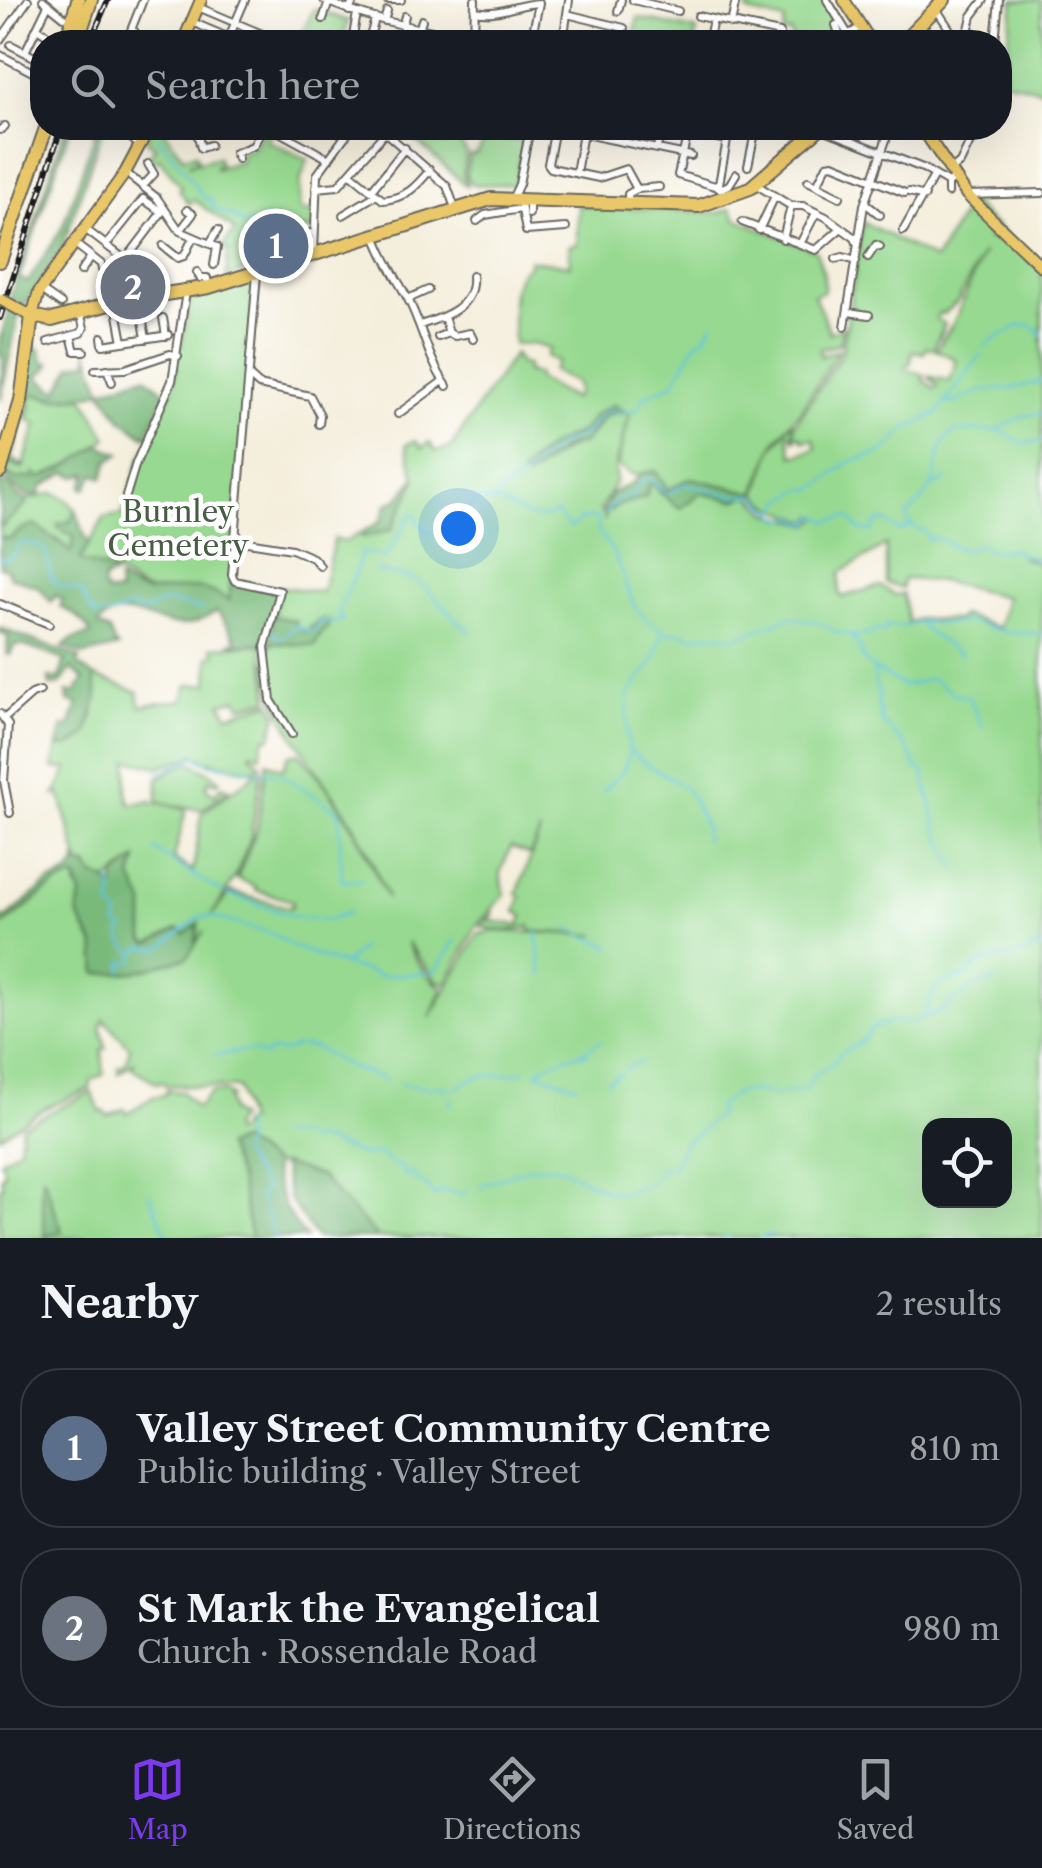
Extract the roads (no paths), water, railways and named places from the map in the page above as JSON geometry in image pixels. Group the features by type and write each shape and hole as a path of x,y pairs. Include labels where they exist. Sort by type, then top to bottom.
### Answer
{"highway":[{"path":"73,30 85,0"},
{"path":"915,30 940,4"},
{"path":"0,247 35,140"},
{"path":"18,194 39,140"},
{"path":"0,261 39,140"},
{"path":"30,332 52,320 116,302 186,290 202,279 257,271 479,201 699,206 739,194 805,140"},
{"path":"0,472 21,401 30,332 27,310 52,320"}],"main road":[{"path":"846,2 864,30"},
{"path":"189,30 200,3"},
{"path":"0,300 27,310 125,173 143,140"},
{"path":"929,140 967,195 1042,267"}],"street":[{"path":"0,40 28,0"},
{"path":"131,30 144,0"},
{"path":"232,30 245,0"},
{"path":"352,30 354,0"},
{"path":"386,0 401,0"},
{"path":"474,30 475,0"},
{"path":"565,30 569,0"},
{"path":"618,11 621,0"},
{"path":"633,0 678,12"},
{"path":"731,24 736,0"},
{"path":"828,0 842,30"},
{"path":"969,30 972,16 984,0"},
{"path":"996,30 999,0"},
{"path":"323,19 326,1 411,30"},
{"path":"475,12 497,14 539,2 534,27"},
{"path":"41,30 37,28 46,3 64,17"},
{"path":"200,3 246,30"},
{"path":"940,4 952,30"},
{"path":"384,21 387,11"},
{"path":"567,14 624,28"},
{"path":"402,26 404,16"},
{"path":"698,16 760,30"},
{"path":"372,30 375,18"},
{"path":"421,30 422,20"},
{"path":"711,30 713,20"},
{"path":"192,22 208,30"},
{"path":"836,24 840,30"},
{"path":"857,30 862,26"},
{"path":"25,52 30,42"},
{"path":"12,45 30,55"},
{"path":"0,55 30,71"},
{"path":"133,140 140,147"},
{"path":"199,140 201,148 210,145"},
{"path":"238,159 235,152 253,146 256,140"},
{"path":"294,140 329,159"},
{"path":"314,252 317,175 343,140"},
{"path":"316,188 335,188 376,140"},
{"path":"396,140 451,191 456,208"},
{"path":"529,140 523,225 529,233 566,228"},
{"path":"554,140 549,166 599,178 626,169 636,189"},
{"path":"576,173 582,140"},
{"path":"619,140 691,156"},
{"path":"657,148 659,140"},
{"path":"684,140 678,175 720,189 726,188 736,174"},
{"path":"716,186 727,140"},
{"path":"748,166 753,140"},
{"path":"851,140 934,176 951,177"},
{"path":"846,326 865,203 886,140"},
{"path":"948,193 951,177 971,140"},
{"path":"343,215 374,192 404,148"},
{"path":"416,159 424,150"},
{"path":"144,185 154,174 148,164"},
{"path":"818,185 827,165 834,164 907,193 925,196"},
{"path":"350,173 390,200 410,192 430,170"},
{"path":"125,173 144,185 180,231 217,248 214,266"},
{"path":"903,232 934,176"},
{"path":"808,181 840,197"},
{"path":"754,184 792,206 803,206 855,238 857,250 869,258 876,245 880,247"},
{"path":"628,204 628,194 636,189 659,186"},
{"path":"967,195 1042,193"},
{"path":"159,202 168,195"},
{"path":"758,230 775,196"},
{"path":"107,244 143,199 162,212 126,258"},
{"path":"477,221 522,199"},
{"path":"865,203 880,215"},
{"path":"782,239 792,206"},
{"path":"180,231 193,214 187,210"},
{"path":"800,244 816,213"},
{"path":"742,222 816,250 840,229"},
{"path":"85,229 153,281"},
{"path":"210,243 218,230"},
{"path":"857,250 862,230"},
{"path":"288,260 292,232 314,233"},
{"path":"374,233 445,384 398,414"},
{"path":"162,246 178,258 184,256 193,238"},
{"path":"74,244 101,264 102,270"},
{"path":"836,259 857,250"},
{"path":"81,271 92,257"},
{"path":"257,271 232,578 242,584 280,590 265,647 272,700 292,734"},
{"path":"420,325 458,309 467,300 472,276"},
{"path":"40,290 61,304"},
{"path":"126,496 172,380 186,290"},
{"path":"408,300 428,290"},
{"path":"116,302 123,342"},
{"path":"48,342 83,331 80,312"},
{"path":"848,312 868,315"},
{"path":"444,317 449,333 470,333 474,339"},
{"path":"102,338 103,345 168,336 163,318"},
{"path":"142,321 146,338"},
{"path":"438,337 449,333"},
{"path":"70,336 75,351 84,351"},
{"path":"97,371 125,369 154,356 178,356"},
{"path":"107,369 112,382"},
{"path":"248,375 259,384 310,396 320,415 319,424"},
{"path":"236,533 241,541 292,549 313,558 320,566"},
{"path":"0,604 49,624"},
{"path":"10,813 4,781 8,725 3,716 35,690"}],"waterway":[{"path":"161,140 203,198 212,199 212,207 242,225 249,223 255,227 263,219 280,222 284,228 296,228"},
{"path":"631,411 640,407 643,397 673,384 696,343 713,324"},
{"path":"985,346 1025,325 1033,326 1042,335"},
{"path":"776,512 783,500 804,488 812,490 850,462 884,452 907,428 937,414 982,353"},
{"path":"945,401 952,404 984,390 1042,381"},
{"path":"272,632 281,639 295,626 311,632 324,620 343,620 338,611 355,576 361,552 386,557 412,513 429,533 435,532 441,520 449,525 456,509 473,506 476,499 489,502 498,498 499,491 561,444 583,435 605,412 628,412"},
{"path":"909,526 907,515 929,491 941,448 955,431 997,430 1023,416 1042,413"},
{"path":"998,429 1021,443 1042,441"},
{"path":"605,514 617,499 635,495 638,483 648,478 667,493 688,484 733,496 754,495"},
{"path":"934,486 946,479"},
{"path":"757,497 781,519 793,517 807,523 819,516 827,521 849,517 859,529 872,532 876,523 884,520 899,531 913,525 924,530 929,540 933,537 964,550 979,545 996,551 1014,549 1042,561"},
{"path":"491,501 540,518 556,513 570,528 582,519 598,518 599,533 613,551 635,607 668,634 737,637 790,617 818,622 838,633 861,636 878,630 885,632 886,626 921,621 967,621 1006,632 1042,634"},
{"path":"0,559 11,557 22,542 43,547 54,582 81,591 98,616 130,608 143,612 167,601 201,609"},
{"path":"377,570 417,581 471,632"},
{"path":"919,621 926,631"},
{"path":"928,632 962,655"},
{"path":"603,791 622,772 630,754 628,695 653,662 663,633"},
{"path":"850,634 861,649 862,658 904,686 932,679 954,694 969,697 983,728"},
{"path":"874,670 876,689 881,695 877,699 882,722 907,747 917,769 923,771 938,831"},
{"path":"633,752 686,790 696,808"},
{"path":"159,773 195,757 210,764 253,771"},
{"path":"257,771 261,772"},
{"path":"264,772 277,773"},
{"path":"280,773 339,812 342,881 362,880"},
{"path":"698,810 705,840"},
{"path":"939,834 955,868"},
{"path":"155,850 223,893"},
{"path":"110,881 114,894 110,905 119,916 117,925 124,929 122,941 136,956 133,962 122,962 123,971"},
{"path":"228,894 292,916 330,920 349,912"},
{"path":"135,953 143,947 160,949 198,918 209,916 270,933"},
{"path":"567,928 576,932"},
{"path":"537,933 542,976"},
{"path":"272,934 337,963"},
{"path":"581,934 612,947"},
{"path":"431,973 456,940"},
{"path":"926,1011 942,983 965,977 982,963 1018,956 1036,946 1042,948"},
{"path":"346,963 362,947"},
{"path":"339,963 381,976"},
{"path":"383,976 427,973"},
{"path":"782,1094 807,1089 813,1075 833,1064 871,1029 890,1021 910,1022 943,1010 971,988 996,980"},
{"path":"581,1053 601,1041"},
{"path":"216,1055 252,1050 265,1056 270,1051 285,1052 297,1046"},
{"path":"301,1046 313,1047 386,1080"},
{"path":"537,1073 562,1059 589,1054"},
{"path":"625,1069 641,1061"},
{"path":"454,1089 476,1077 525,1072"},
{"path":"537,1073 577,1085"},
{"path":"608,1081 620,1073"},
{"path":"400,1084 431,1088"},
{"path":"434,1087 449,1088"},
{"path":"684,1146 685,1141 719,1114 718,1106 734,1094 748,1091 779,1095"},
{"path":"449,1096 451,1105"},
{"path":"243,1123 245,1144 241,1153 265,1189 259,1195 275,1238"},
{"path":"278,1135 302,1136 311,1142 317,1139 364,1155 379,1153 393,1165 401,1166 405,1176 414,1172 414,1180 425,1183 435,1196 441,1191 468,1191"},
{"path":"640,1186 661,1168 671,1168 683,1148"},
{"path":"480,1188 485,1183 541,1166 559,1168 615,1192 639,1187"},
{"path":"149,1194 168,1238"},
{"path":"760,1238 772,1234"},
{"path":"724,1238 730,1238"}],"railway":[{"path":"95,30 108,0"},
{"path":"0,318 57,140"}],"place":[{"name":"Valley Street Community Centre","path":"276,246"},
{"name":"St Mark the Evangelical","path":"133,287"}],"park label":[{"name":"Burnley Cemetery","path":"178,529"}]}
